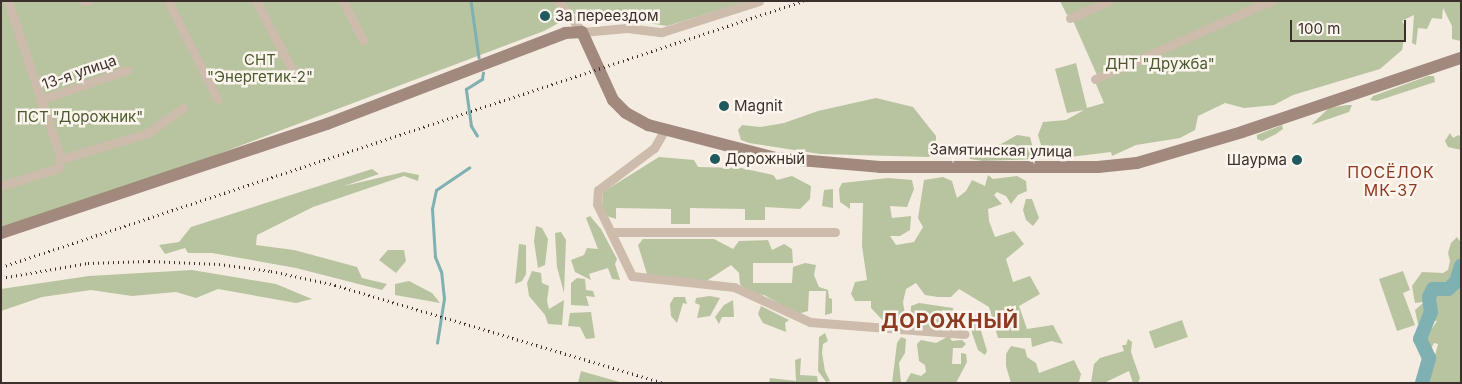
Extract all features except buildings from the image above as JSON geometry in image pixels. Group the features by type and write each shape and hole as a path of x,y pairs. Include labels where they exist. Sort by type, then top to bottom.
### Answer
{"street":[{"path":"1,186 58,168 61,159 8,1"},
{"path":"168,1 217,100"},
{"path":"256,1 292,70"},
{"path":"343,1 363,40"},
{"path":"558,1 582,32"},
{"path":"1,233 327,124 551,37 627,28 668,31 759,1"},
{"path":"1070,18 1109,1"},
{"path":"1095,79 1270,1"},
{"name":"Замятинская улица","path":"582,32 616,104 636,120 664,130 776,158 839,166 1045,168 1122,165 1164,157 1461,58"},
{"name":"13-я улица","path":"40,100 128,70"},
{"path":"61,159 148,133 183,108"},
{"path":"664,130 654,148 598,190 597,204 632,276 734,287 810,322 965,334"},
{"path":"611,232 835,232"}],"green space":[{"path":"1,1 749,1 667,26 579,12 544,31 192,164 1,227"},
{"name":"ДНТ \"Дружба\"","path":"1060,1 1461,1 1461,41 1452,39 1452,26 1443,8 1442,19 1432,18 1427,29 1418,28 1416,45 1412,43 1414,15 1402,21 1406,28 1402,50 1380,69 1293,95 1274,105 1244,108 1225,103 1198,116 1195,130 1180,138 1136,145 1112,156 1111,152 1054,159 1044,155 1038,135 1043,122 1066,120 1084,110 1067,113 1055,69 1076,63 1087,108 1104,103 1093,77 1097,75 1070,14 1067,15"},
{"path":"1428,76 1434,76 1435,82 1377,101 1370,100 1373,96"},
{"path":"876,98 913,107 936,136 936,150 929,157 820,154 749,143 741,140 738,130 742,125 760,127 784,123 818,111"},
{"path":"1352,105 1349,112 1311,125 1329,108"},
{"path":"1282,125 1283,129 1276,134 1262,141 1257,139 1257,135"},
{"path":"1450,133 1453,138 1458,135 1461,137 1461,150 1448,147 1445,141"},
{"path":"1017,135 1030,137 1036,159 983,161 970,159 968,154 1001,144"},
{"path":"659,157 694,160 698,167 741,168 773,175 777,180 792,176 811,186 810,199 800,209 765,207 765,220 745,220 745,209 690,208 690,224 671,224 671,209 616,208 616,219 607,216 602,206 603,192"},
{"path":"372,169 379,174 344,186 404,172 419,175 418,181 404,176 313,207 257,235 256,245 294,250 357,267 362,278 387,284 382,290 296,268 212,253 188,253 185,248 165,254 159,245 179,242 191,227"},
{"path":"988,175 993,179 1017,176 1026,181 1027,191 1018,195 1011,204 1006,196 997,192 994,195 1002,204 988,209 989,221 995,237 1014,231 1024,244 1006,259 1013,282 1030,276 1040,294 1019,306 1027,329 1053,325 1063,344 1051,341 1032,347 1031,338 998,338 989,307 959,289 951,297 938,297 925,295 916,283 906,289 903,302 907,327 888,326 871,308 871,301 855,301 851,294 855,282 867,280 862,246 863,203 850,203 850,209 840,202 839,189 842,183 888,178 912,180 914,189 907,207 890,206 892,218 911,216 910,230 900,236 890,236 896,245 914,242 923,227 918,218 924,180 943,177 952,181 957,198 966,191 972,180 985,186"},
{"path":"833,189 833,208 822,206 824,190"},
{"path":"1026,199 1032,199 1039,218 1033,226 1026,220 1023,210"},
{"path":"590,216 601,229 617,259 615,264 620,280 612,279 608,268 589,274 591,280 575,272 571,260 584,255 587,248 598,249 586,218"},
{"path":"536,226 542,228 548,239 545,265 538,268 534,241"},
{"path":"561,232 566,240 564,293 557,267 555,233"},
{"path":"1457,237 1461,243 1461,383 1428,383 1438,344 1434,343 1426,359 1420,346 1437,321 1425,320 1418,324 1415,310 1424,302 1415,303 1412,286 1422,272 1443,273 1448,270 1450,261 1448,253 1451,243"},
{"path":"643,239 714,239 733,249 739,241 768,240 772,250 784,244 792,249 793,263 753,263 753,283 792,283 793,267 805,263 816,265 814,275 819,287 828,290 829,298 832,299 832,313 825,315 826,291 809,291 808,311 798,314 764,295 749,293 740,284 739,273 731,265 705,282 647,274 638,245"},
{"path":"519,244 526,245 526,274 522,281 515,284"},
{"path":"388,250 404,250 406,261 396,273 379,260"},
{"path":"192,270 276,284 312,299 296,303 218,289 196,298 176,292 132,296 91,290 42,297 1,311 1,289 89,276"},
{"path":"532,271 541,273 542,283 549,286 547,301 549,309 564,300 562,325 548,324 545,315 529,296 527,283"},
{"path":"1403,271 1410,290 1403,293 1415,325 1397,331 1379,279"},
{"path":"577,278 585,279 586,290 593,291 595,297 586,296 589,306 571,305 571,283"},
{"path":"409,281 432,293 440,303 395,295 395,284"},
{"path":"710,296 720,298 710,316 697,318 700,305 695,303 696,298"},
{"path":"674,297 685,297 687,304 683,303 677,323 671,316 670,304"},
{"path":"733,300 734,317 722,317 719,324 715,317 724,305"},
{"path":"919,303 953,308 954,316 945,329 910,326 911,306"},
{"path":"761,306 789,320 785,323 786,332 763,323 758,314"},
{"path":"591,312 595,338 586,339 580,327 568,326 570,313"},
{"path":"976,314 987,351 985,355 978,350 972,333 971,323"},
{"path":"1182,320 1188,337 1155,348 1149,331"},
{"path":"825,333 828,341 823,344 822,353 825,371 830,381 826,382 818,371 819,337"},
{"path":"949,336 952,341 962,340 966,344 962,348 953,348 952,364 961,364 961,353 966,354 967,362 956,383 905,383 911,373 921,376 926,372 925,365 919,361 917,344 921,340 936,343"},
{"path":"901,337 906,339 905,353 899,363 901,383 892,383 897,343"},
{"path":"1128,339 1132,342 1131,352 1140,378 1138,383 1133,383 1129,371 1104,383 1091,383 1094,364 1100,358 1124,351 1122,345 1126,345"},
{"path":"1011,346 1025,349 1027,357 1036,363 1039,373 1074,360 1081,374 1079,382 1011,383 1006,366 1006,354"},
{"path":"801,358 800,375 817,376 818,383 769,383 770,378 796,381 795,360"},
{"path":"581,371 623,383 578,383"}],"waterway":[{"path":"471,1 479,57"},
{"path":"477,136 471,126 466,89 482,79 483,73"},
{"path":"437,343 444,299 441,272 435,257 432,209 436,190 469,168"},
{"path":"1422,383 1429,358 1420,339 1431,312 1429,297 1433,289 1448,289 1456,282 1461,266"}],"railway":[{"path":"1,267 803,1"},
{"path":"1,278 88,263 149,261 219,264 271,271 335,285 663,383"}],"place":[{"name":"За переездом","path":"545,16"},
{"name":"Magnit","path":"724,106"},
{"name":"Дорожный","path":"715,159"},
{"name":"Шаурма","path":"1297,160"}],"district":[{"name":"ПОСЁЛОК МК-37","path":"1391,181"},
{"name":"ДОРОЖНЫЙ","path":"950,321"}],"park label":[{"name":"СHТ \"Энергетик-2\"","path":"260,68"},
{"name":"ПСТ \"Дорожник\"","path":"80,117"}]}
